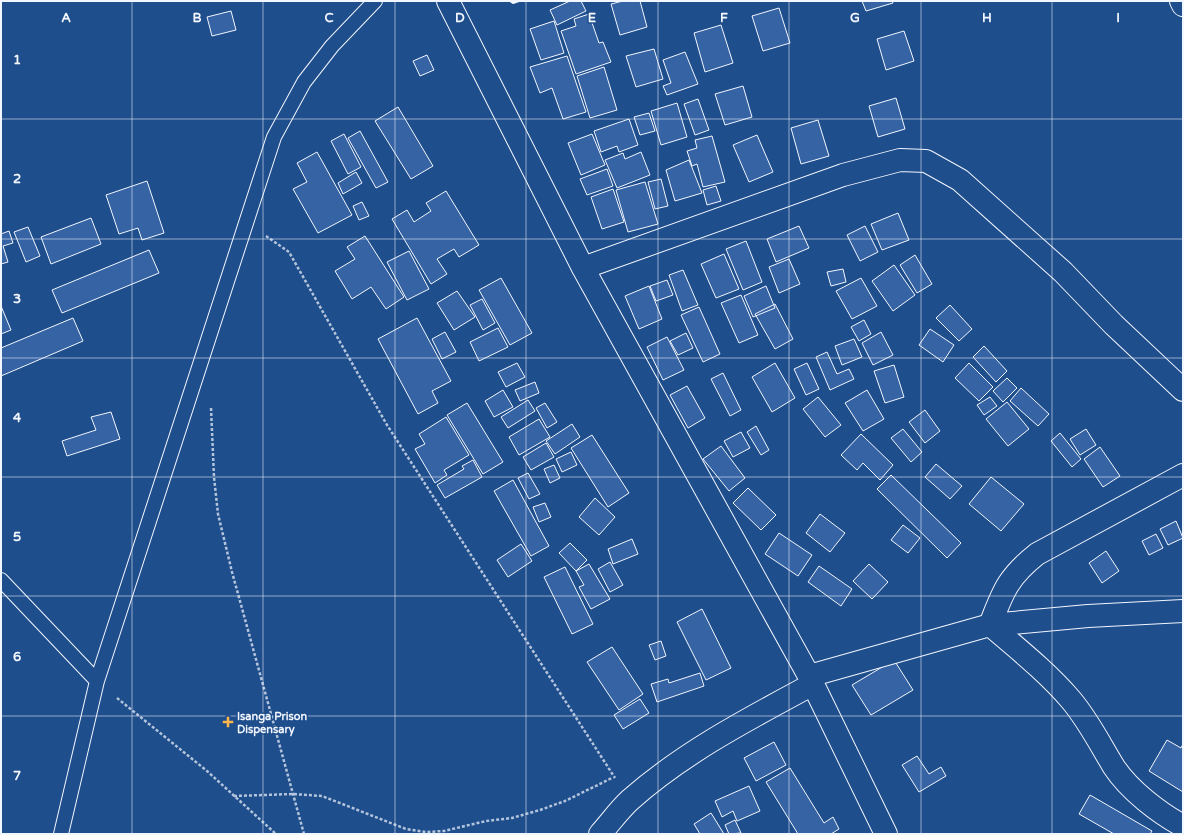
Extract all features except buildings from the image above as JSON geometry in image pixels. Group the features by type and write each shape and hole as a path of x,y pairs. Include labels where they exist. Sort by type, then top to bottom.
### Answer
{"street":[{"path":"448,1 583,268 811,680 886,834"},
{"path":"1181,1 1183,5"},
{"path":"583,268 843,175 900,160 926,162 960,180 1063,272 1114,325 1183,390"},
{"path":"990,625 1005,586 1021,567 1037,554 1183,475"},
{"path":"600,834 629,800 665,772 720,735 811,680 990,625 1088,616 1183,611"},
{"path":"990,625 1029,658 1071,700 1095,733 1115,768 1144,800 1183,826"}],"lane":[{"path":"61,834 97,681 274,137 304,82 332,46 375,1"},
{"path":"1,580 97,681"}],"path":[{"path":"262,233 289,252 387,425 629,800"},
{"path":"210,404 214,477 218,514 232,572 304,834"},
{"path":"97,681 234,796 276,834"},
{"path":"234,796 293,794 322,796 406,829 432,832 512,818 540,810 565,801 614,777"}],"wall":[{"path":"510,1 513,3 519,1"}],"place":[{"name":"Isanga Prison Dispensary","path":"228,722"}]}
